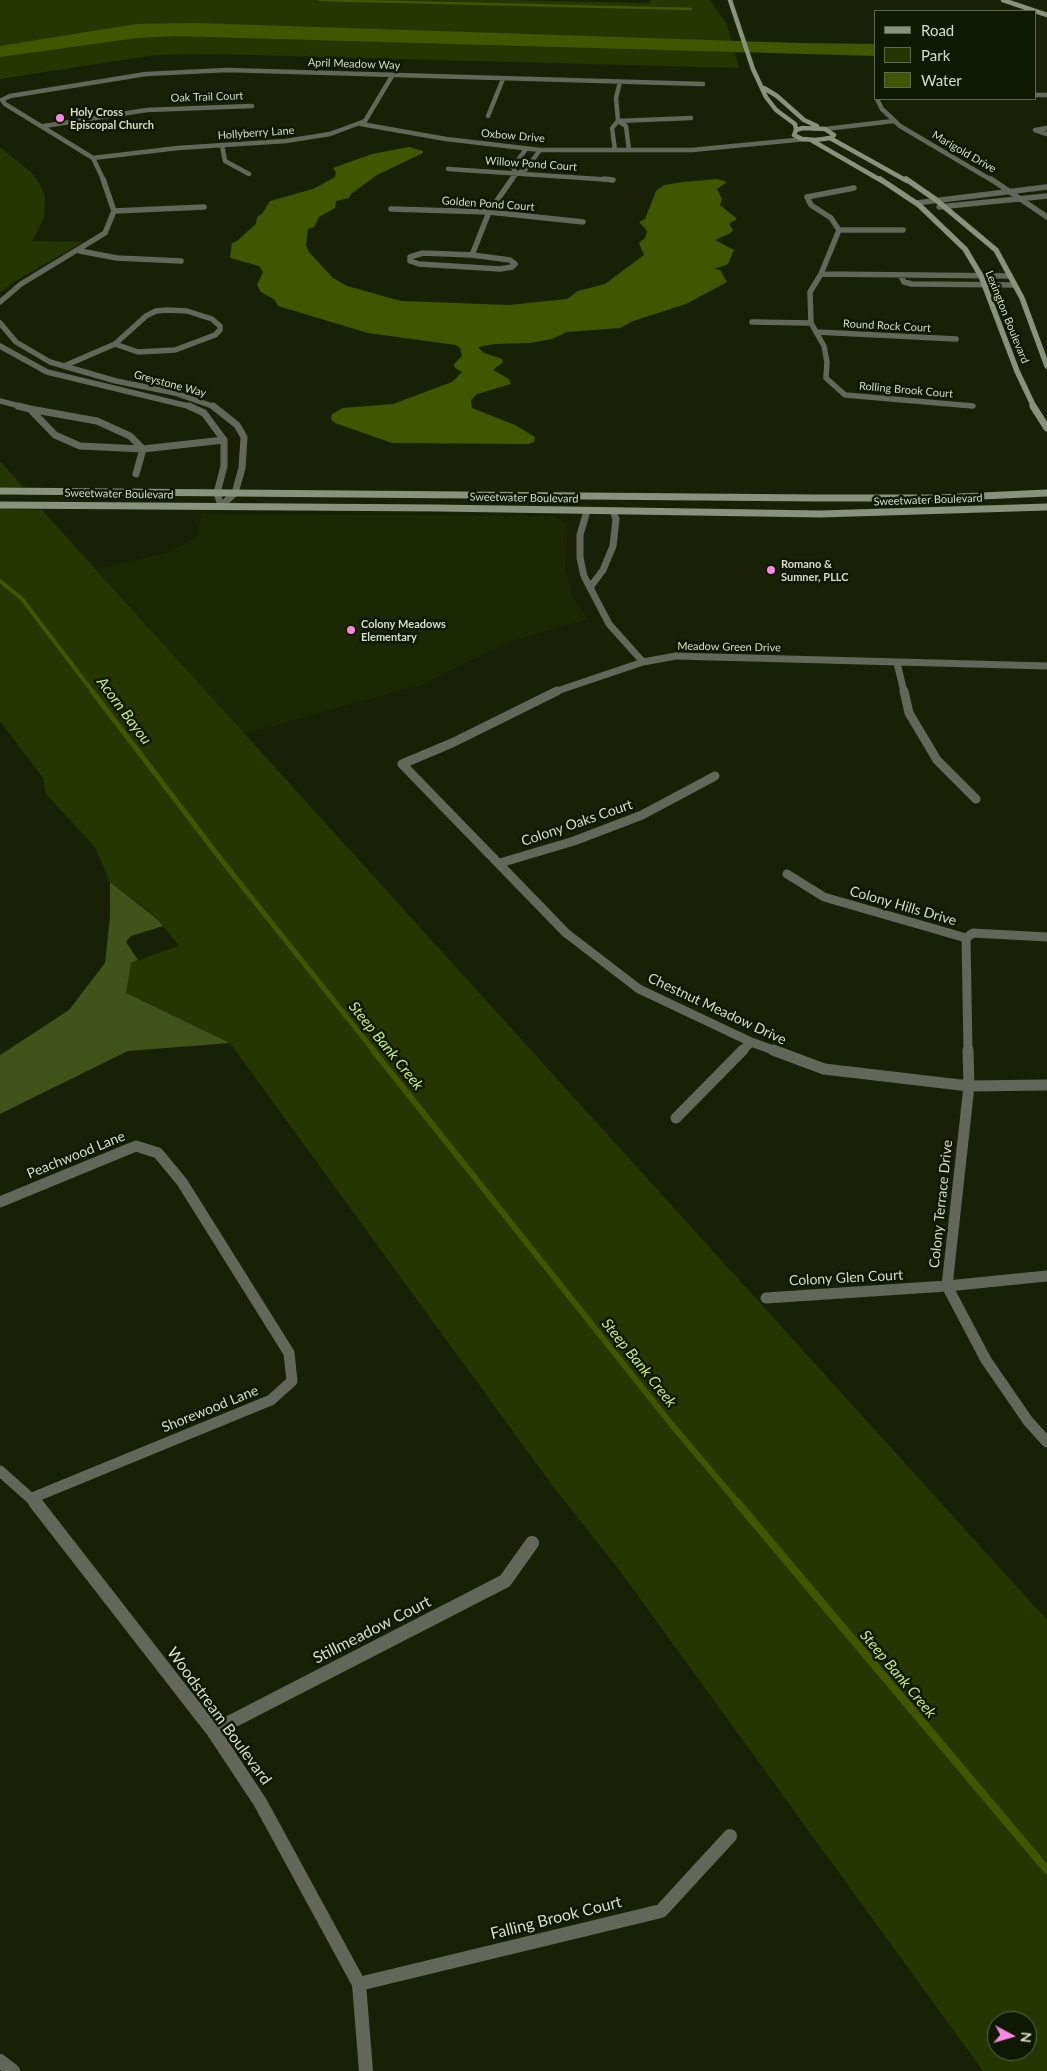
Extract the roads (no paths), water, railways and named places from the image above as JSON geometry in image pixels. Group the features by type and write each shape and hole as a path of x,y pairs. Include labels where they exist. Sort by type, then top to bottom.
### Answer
{"street":[{"path":"730,0 750,60 770,104 794,124 795,131 894,122"},
{"path":"1003,0 1032,10"},
{"name":"April Meadow Way","path":"44,126 5,104 2,100 123,77 172,72 227,70 703,84"},
{"path":"361,124 370,115 392,76"},
{"path":"488,116 503,79"},
{"path":"615,150 612,128 618,121 616,98 620,82"},
{"path":"764,88 777,96 804,120 824,129"},
{"name":"Marigold Drive","path":"878,100 882,109 894,122 1010,191 1047,217"},
{"name":"Oak Trail Court","path":"44,126 147,110 252,106"},
{"path":"618,121 659,121 691,118"},
{"path":"618,121 626,126 629,150"},
{"name":"Hollyberry Lane","path":"92,158 222,145 307,139 361,124"},
{"name":"Oxbow Drive","path":"361,124 446,139 540,150 702,149 809,140"},
{"path":"0,302 21,284 80,251 105,233 112,220 114,211 109,192 92,158 44,126"},
{"path":"809,140 900,126"},
{"path":"1047,128 1035,130 1047,134"},
{"name":"Lexington Boulevard","path":"824,129 834,133 832,137 902,177 936,200 996,250 1022,298 1047,366"},
{"name":"Oxbow Drive","path":"665,149 795,131"},
{"name":"Lexington Boulevard","path":"795,131 796,136 809,140 886,183 916,203 965,250 981,276 1017,371 1035,410 1047,428"},
{"path":"222,145 225,160 249,174"},
{"path":"516,174 513,167 526,149"},
{"path":"472,255 489,212 516,174 526,169 540,150"},
{"name":"Willow Pond Court","path":"448,169 613,180"},
{"path":"916,203 1047,187"},
{"path":"838,230 831,218 812,205 808,198 854,188"},
{"path":"923,208 1047,196"},
{"path":"114,211 204,207"},
{"name":"Golden Pond Court","path":"391,209 489,212 583,222"},
{"path":"838,230 903,230"},
{"path":"752,322 811,323 810,292 821,274 838,230"},
{"path":"80,251 117,258 181,261"},
{"path":"423,252 472,255 510,260 515,264 512,267 500,269 419,264 410,261 410,257 423,252"},
{"path":"821,274 1010,276"},
{"path":"901,276 904,282 912,284 1014,285"},
{"path":"64,366 115,344 146,316 168,310 187,311 212,319 220,326 220,330 215,335 175,350 138,352 115,344"},
{"name":"Greystone Way","path":"0,323 16,342 37,356 116,381 134,384 212,406 238,425 244,437 242,468 235,493"},
{"name":"Rolling Brook Court","path":"811,323 817,332 828,362 826,378 845,395 972,406"},
{"name":"Round Rock Court","path":"817,332 956,339"},
{"path":"0,346 16,342"},
{"name":"Greystone Way","path":"0,346 47,372 187,405 204,413 224,440"},
{"path":"121,390 134,384"},
{"path":"0,401 30,410 97,421 130,436 143,449"},
{"path":"1035,410 1047,409"},
{"path":"30,410 55,435 80,446 143,449 224,440 224,466 217,493 221,506 235,493"},
{"path":"136,474 143,449"},
{"name":"Sweetwater Boulevard","path":"0,491 816,498 938,498 1047,494"},
{"path":"591,497 580,535 580,558 584,576 591,586 609,624 643,662"},
{"path":"591,586 603,570 613,546 616,519 608,497"},
{"path":"816,498 821,514"},
{"name":"Sweetwater Boulevard","path":"0,505 821,514 1047,507"},
{"name":"Meadow Green Drive","path":"402,764 452,743 559,690 643,662 676,656 1047,666"},
{"path":"897,663 909,713 937,760 976,799"},
{"name":"Chestnut Meadow Drive","path":"402,764 566,933 639,988 751,1042 824,1069 969,1086 1047,1085"},
{"name":"Colony Oaks Court","path":"500,863 574,841 642,815 715,776"},
{"name":"Colony Hills Drive","path":"787,874 824,898 966,938 972,933 1047,937"},
{"name":"Colony Terrace Drive","path":"966,938 969,1086 947,1286 986,1360 1028,1421 1047,1442"},
{"path":"676,1118 751,1042"},
{"name":"Peachwood Lane","path":"0,1202 136,1146 158,1153 182,1182"},
{"name":"Shorewood Lane","path":"32,1498 271,1400 292,1381 289,1353 182,1182"},
{"name":"Colony Glen Court","path":"766,1298 947,1286 1047,1276"},
{"name":"Woodstream Boulevard","path":"0,1471 32,1498 213,1732 260,1802 359,1984 366,2071"},
{"name":"Stillmeadow Court","path":"213,1732 506,1581 532,1544"},
{"name":"Falling Brook Court","path":"359,1984 660,1911 730,1836"},
{"path":"0,2061 13,2071"}],"water":[{"path":"196,23 874,44 874,56 174,36 137,38 0,57 0,46 136,24"},
{"path":"409,147 423,151 423,153 377,175 351,194 349,198 336,201 335,208 319,217 314,227 308,229 306,245 309,252 333,278 347,286 401,301 509,305 567,299 578,291 605,284 644,255 639,243 645,238 647,231 639,222 645,219 656,191 664,185 717,179 727,182 717,189 722,199 720,205 737,219 729,224 733,230 731,233 715,240 734,250 728,264 714,269 720,270 727,282 686,304 633,321 620,328 567,332 552,339 530,343 494,344 478,347 484,353 502,359 503,362 493,370 509,379 511,384 477,394 471,400 472,408 515,425 535,437 534,442 528,444 392,443 335,423 331,419 332,414 343,408 393,404 452,382 462,372 455,368 454,364 462,356 460,348 456,345 368,333 278,306 275,300 261,292 257,285 263,272 259,266 230,258 232,243 237,241 256,224 257,217 262,214 270,201 313,189 335,177 336,172 333,168 372,154"}],"waterway":[{"path":"320,0 691,9"},
{"name":"Acorn Bayou","path":"0,581 22,599 93,692"},
{"name":"Steep Bank Creek","path":"92,691 223,862 374,1051"},
{"name":"Steep Bank Creek","path":"373,1050 672,1425 738,1503"},
{"name":"Steep Bank Creek","path":"737,1502 1047,1870"}],"place":[{"name":"Holy Cross Episcopal Church","path":"60,118"},
{"name":"Romano & Sumner, PLLC","path":"771,570"},
{"name":"Colony Meadows Elementary","path":"351,630"}]}
